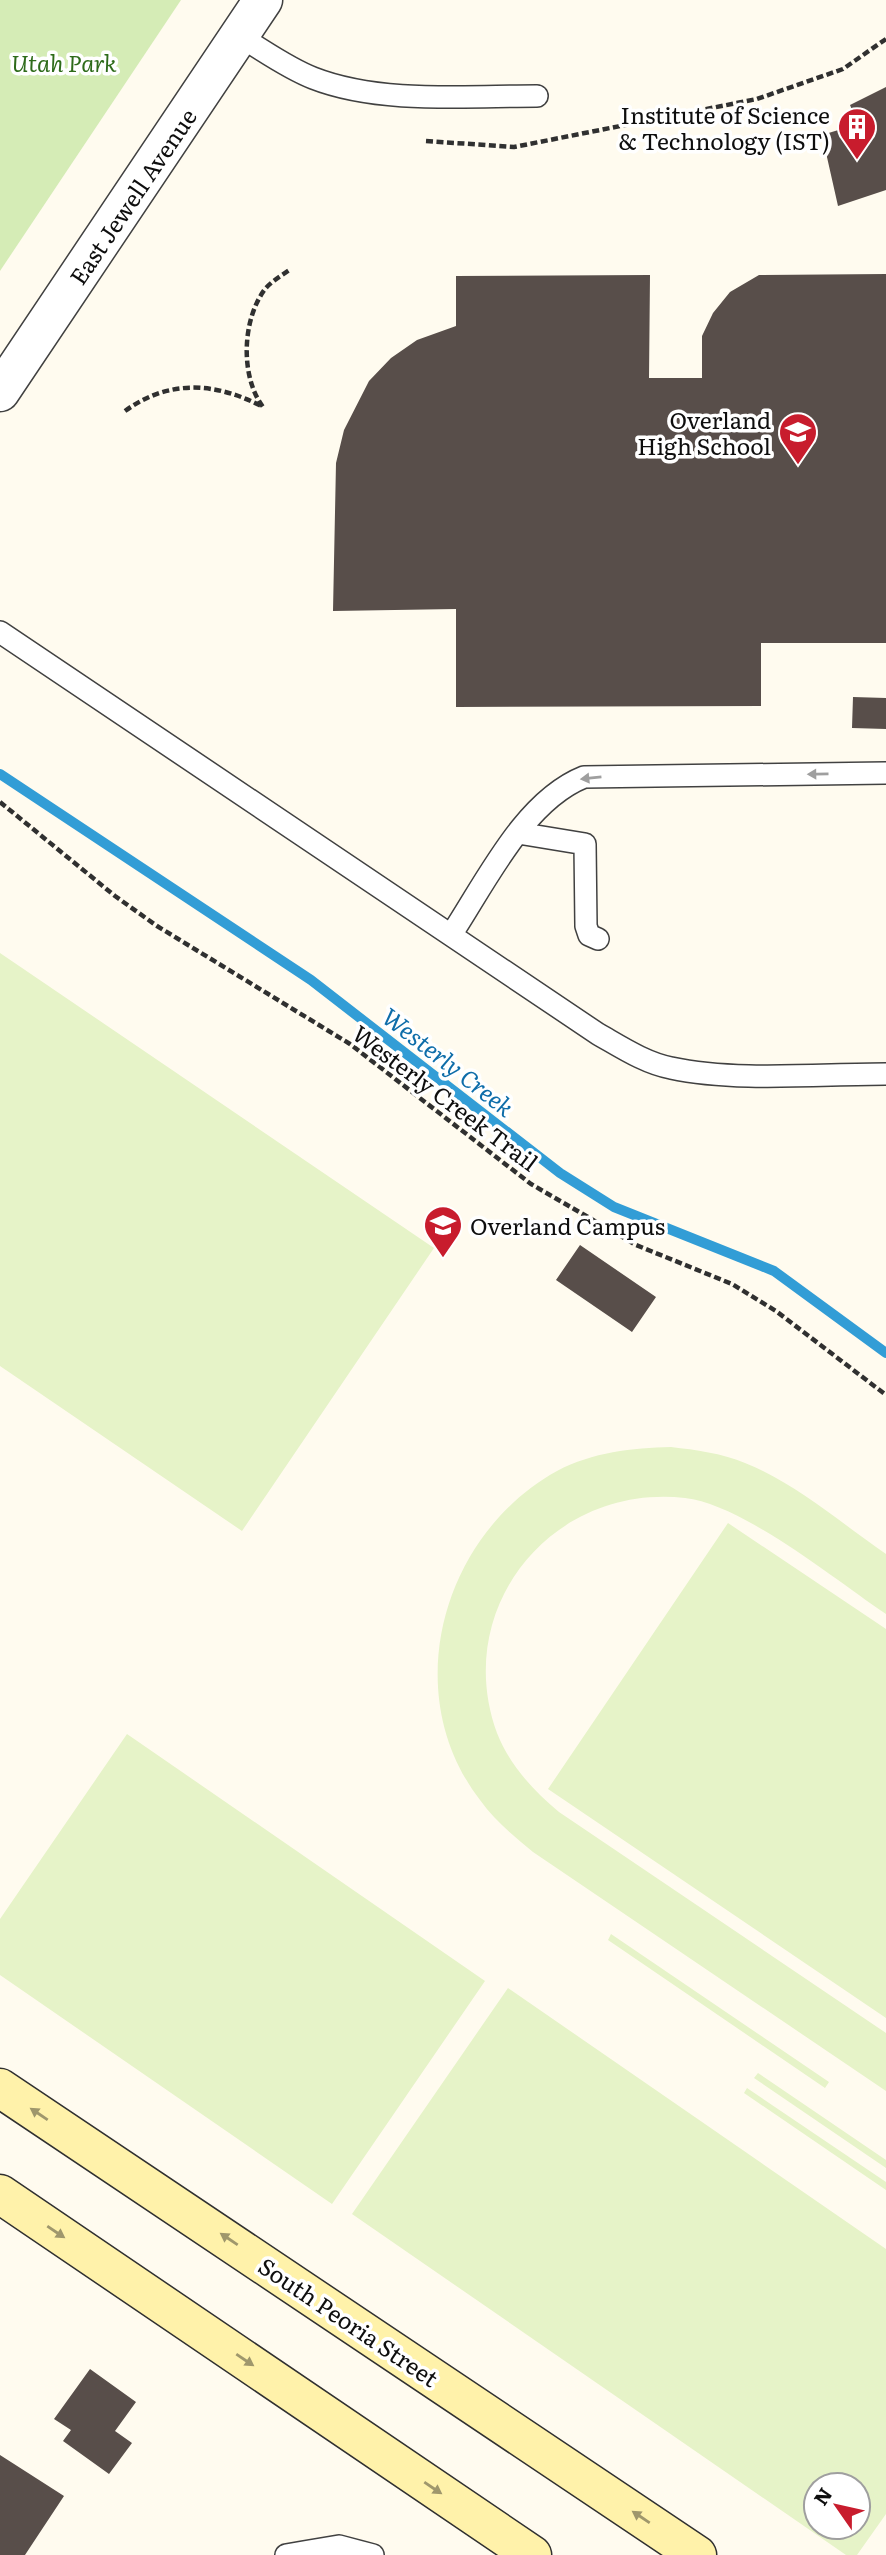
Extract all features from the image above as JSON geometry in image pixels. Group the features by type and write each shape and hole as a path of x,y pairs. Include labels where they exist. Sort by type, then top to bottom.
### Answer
{"main road":[{"name":"South Peoria Street","path":"0,2088 697,2555"},
{"path":"0,2194 532,2555"}],"street":[{"name":"East Jewell Avenue","path":"0,392 263,0"}],"lane":[{"path":"239,36 301,73 338,86 424,96 537,96"},
{"path":"0,632 598,1034 634,1054 669,1068 715,1074 886,1074"},
{"path":"451,935 518,833 544,801 563,785 584,777 886,773"},
{"path":"518,833 585,844 586,926 589,935 598,939"},
{"path":"286,2555 340,2546 367,2551 373,2555"}],"path":[{"path":"426,141 514,147 757,99 843,69 886,39"},
{"path":"125,411 145,396 183,387 227,392 263,407 248,379 252,320 258,299 268,286 291,269"},
{"name":"Westerly Creek Trail","path":"0,802 115,897 157,926 350,1044 531,1184 636,1245 732,1283 776,1311 886,1395"}],"green space":[{"name":"Utah Park","path":"0,0 181,0 0,271"},
{"path":"0,953 434,1248 242,1531 0,1366"},
{"path":"671,1447 727,1457 764,1471 800,1492 886,1554 886,1614 761,1529 708,1504 685,1498 637,1499 593,1511 555,1533 524,1563 501,1599 488,1641 486,1686 497,1733 523,1777 559,1812 886,2033 886,2091 533,1852 486,1808 455,1757 441,1712 438,1665 445,1619 461,1574 485,1534 518,1499 557,1471 585,1459 613,1452"},
{"path":"728,1523 886,1629 886,2018 548,1789"},
{"path":"127,1734 485,1981 332,2204 0,1975 0,1919"},
{"path":"611,1934 829,2082 825,2088 608,1940"},
{"path":"508,1988 886,2249 886,2514 872,2534 872,2471 802,2471 802,2525 352,2214"},
{"path":"758,2073 886,2160 886,2168 754,2078"},
{"path":"747,2088 886,2182 886,2190 744,2093"},
{"path":"826,2541 867,2541 857,2555 846,2555"}],"building":[{"name":"Institute of Science & Technology (IST)","path":"886,87 886,190 838,206 822,135 858,124 850,105"},
{"path":"886,274 886,643 761,643 761,706 456,707 456,609 333,611 336,463 344,430 369,381 391,358 417,340 456,326 456,276 650,275 649,378 702,378 702,336 713,313 730,292 759,275"},
{"path":"853,697 886,698 886,729 852,728"},
{"path":"580,1245 656,1297 632,1332 556,1280"},
{"path":"90,2369 136,2402 115,2431 132,2443 109,2474 63,2441 71,2430 54,2419"},
{"path":"0,2455 64,2496 25,2555 0,2555"}],"waterway":[{"name":"Westerly Creek","path":"0,774 311,980 560,1173 614,1207 774,1271 886,1353"}],"place":[{"name":"Institute of Science & Technology (IST)","path":"857,161"},
{"name":"Overland High School","path":"798,466"},
{"name":"Overland Campus","path":"443,1259"}]}
